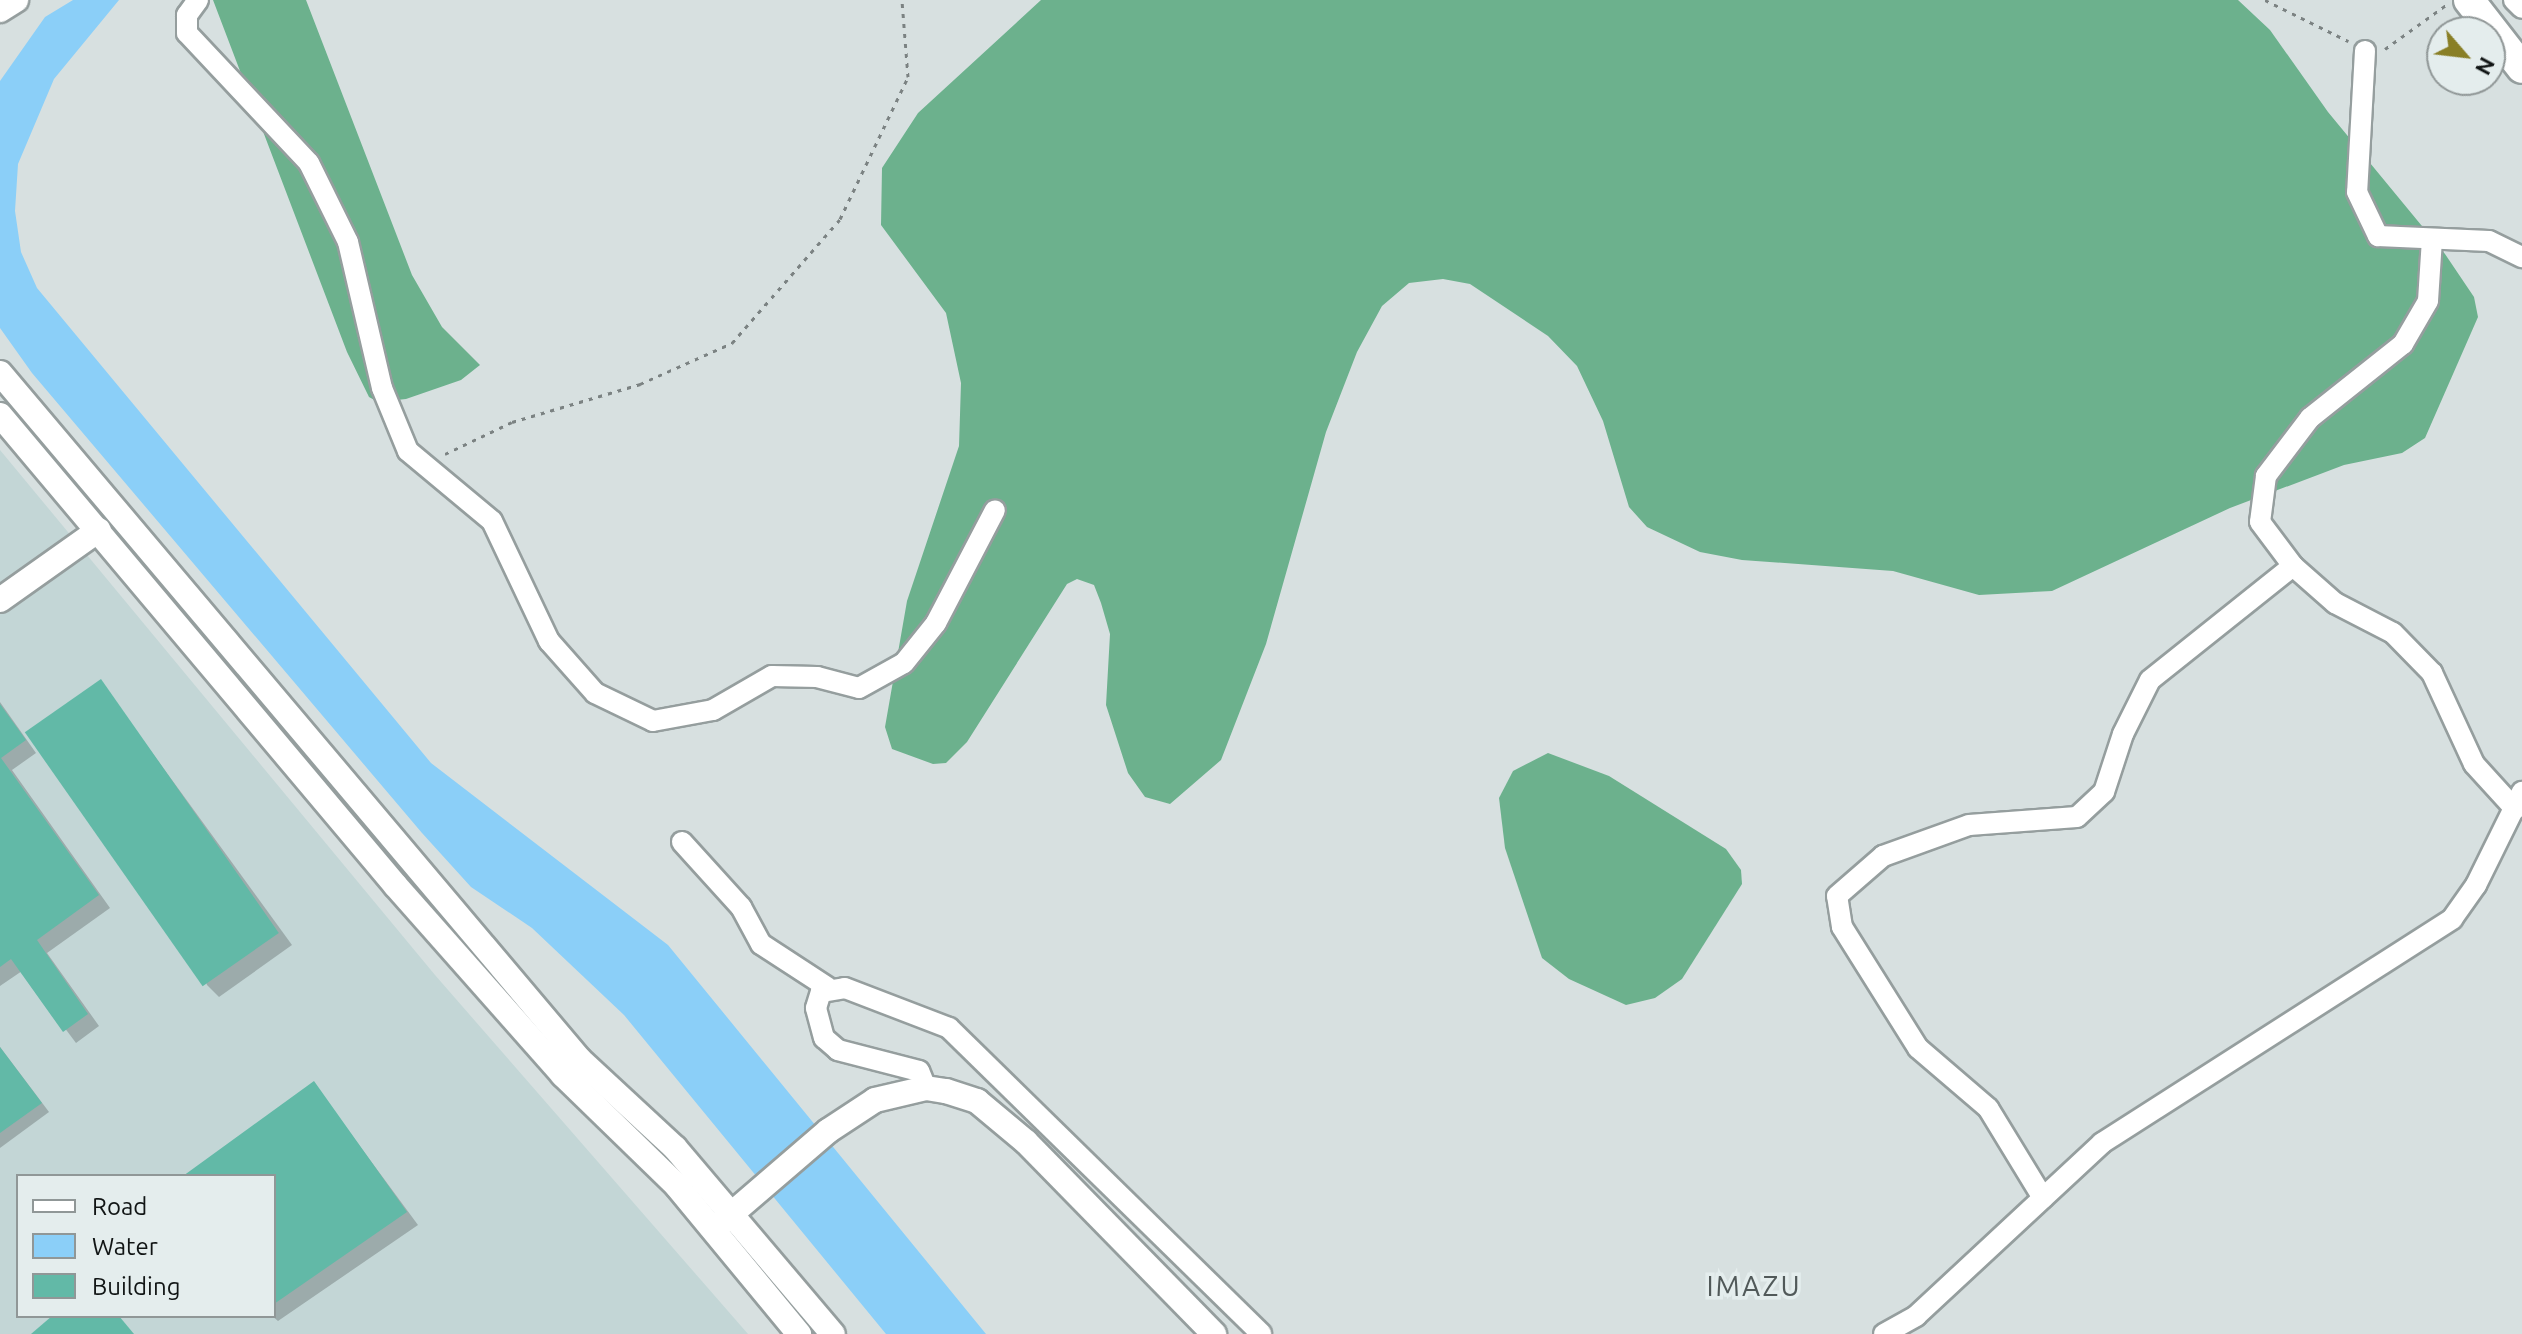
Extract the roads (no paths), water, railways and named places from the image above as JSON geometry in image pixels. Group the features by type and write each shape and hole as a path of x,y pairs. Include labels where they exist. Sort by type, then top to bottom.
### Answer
{"main road":[{"path":"2469,0 2522,68"}],"street":[{"path":"0,10 16,0"},
{"path":"198,0 187,15 187,33 309,163 348,242 382,388 408,451 429,473 492,521 549,641 595,693 653,721 713,710 772,676 817,677 859,688 904,663 936,623 995,510"},
{"path":"2514,0 2522,8"},
{"path":"2365,51 2357,192 2378,236 2489,241 2522,257"},
{"path":"1884,1334 1908,1328 2102,1143 2452,919 2518,801 2474,764 2432,673 2393,633 2335,603 2293,566 2260,522 2266,476 2310,418 2403,344 2428,301 2432,239"},
{"path":"0,373 580,1060 741,1206 833,1334"},
{"path":"0,415 396,886 563,1075 677,1186 799,1334"},
{"path":"0,600 99,530"},
{"path":"2043,1198 1988,1108 1918,1048 1842,927 1837,896 1883,856 1969,825 2077,817 2104,792 2123,734 2150,680 2293,566"},
{"path":"682,842 741,907 761,944 827,987 858,992 949,1028 1261,1334"},
{"path":"827,987 816,1008 824,1038 838,1050 919,1071 926,1088"},
{"path":"713,1230 828,1131 875,1100 926,1088 977,1101 1026,1142 1214,1334"}],"water":[{"path":"73,0 119,0 54,79 18,164 15,211 21,252 37,288 431,763 668,945 986,1334 886,1334 624,1015 532,928 471,887 422,833 32,373 0,328 0,81 45,17"}],"district":[{"name":"IMAZU","path":"1754,1286"}]}
